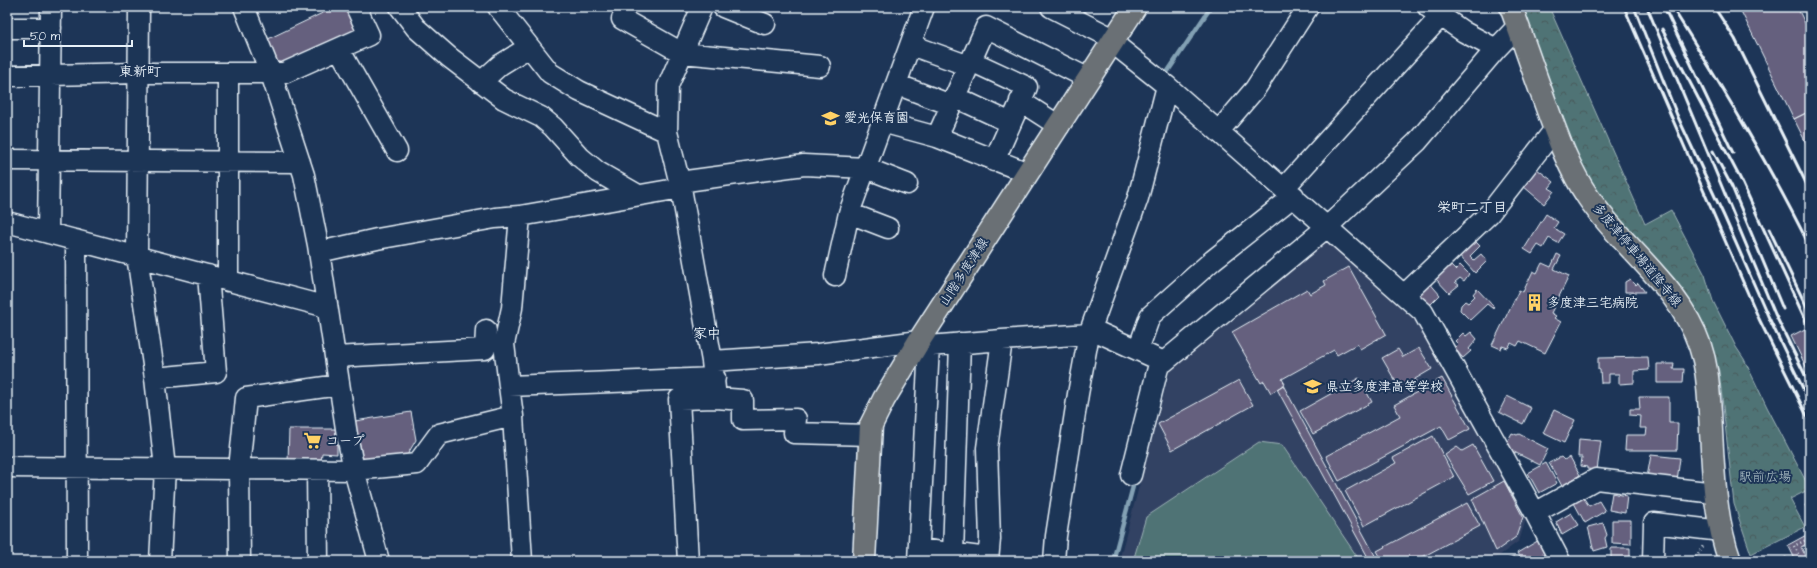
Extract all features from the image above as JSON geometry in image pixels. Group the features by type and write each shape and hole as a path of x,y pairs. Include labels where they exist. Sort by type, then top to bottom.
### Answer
{"main road":[{"name":"山階多度津線","path":"864,561 871,425 884,399 924,344 1028,173 1135,7"},
{"name":"多度津停車場道隆寺線","path":"1514,17 1554,129 1571,169 1589,198 1611,226 1672,295 1689,320 1700,346 1708,372 1715,493 1721,531 1730,561"}],"street":[{"path":"48,233 51,7"},
{"path":"139,7 136,256 155,378 165,468 160,561"},
{"path":"244,7 271,74 304,175 319,252 339,385 354,470 379,561"},
{"path":"400,7 416,28 430,41 481,82 504,99 541,117 553,127 580,157 598,172 638,195"},
{"path":"498,7 550,73 579,91 667,132"},
{"path":"723,7 765,24"},
{"path":"835,276 849,214 924,7"},
{"path":"1051,7 1106,35 1113,43 1167,86 1289,192 1423,312 1535,513 1554,559"},
{"path":"1219,131 1256,89 1308,7"},
{"path":"7,76 138,73 284,74 369,35 361,9"},
{"path":"697,9 682,53 668,86 667,132 680,185 714,370 716,398"},
{"path":"1138,350 1150,316 1289,192 1434,12 1464,32 1496,49"},
{"path":"509,386 714,370 818,354 924,344 1002,340 1090,332 1138,350 1164,362 1327,227 1417,142 1496,49 1514,17"},
{"path":"622,19 682,53 820,66"},
{"path":"937,137 986,27 1089,79"},
{"path":"7,28 51,28"},
{"path":"911,45 970,63 1027,87 994,160"},
{"path":"481,82 500,66 528,47"},
{"path":"339,49 397,151"},
{"path":"228,74 228,281"},
{"path":"896,84 953,101 1011,123"},
{"path":"1054,561 1058,521 1078,394 1090,332 1138,198 1167,86"},
{"path":"1020,101 1059,126"},
{"path":"882,122 937,137 1028,173"},
{"path":"1404,295 1489,214 1554,129"},
{"path":"7,160 300,162"},
{"path":"319,252 377,239 487,219 520,216 638,195 680,185 804,165 866,168 908,184"},
{"path":"849,214 888,228"},
{"path":"520,216 512,308 504,344 513,416 522,561"},
{"path":"7,222 327,307"},
{"path":"76,240 77,561"},
{"path":"155,378 216,372 208,275"},
{"path":"335,357 485,349 486,330"},
{"path":"924,344 919,555 953,554 988,559 990,540 987,448 1002,340"},
{"path":"953,554 960,343"},
{"path":"1131,475 1160,360"},
{"path":"240,561 239,469 246,398 339,385"},
{"path":"688,561 679,399 716,398 743,400 742,420 796,419 794,433 870,435"},
{"path":"7,467 354,470 417,464 438,434 513,416"},
{"path":"317,470 318,561"},
{"path":"1535,513 1596,480 1715,493"},
{"path":"1653,561 1654,523 1721,531"}],"path":[{"path":"1802,561 1794,546 1810,538"},
{"path":"1694,561 1704,544"}],"shaded area":[{"name":"県立多度津高等学校","path":"1326,234 1419,317 1527,516 1519,541 1492,561 1119,561 1171,367"}],"green space":[{"name":"駅前広場","path":"1521,7 1549,7 1645,224 1671,210 1705,275 1713,301 1810,489 1790,499 1805,527 1751,554 1734,504 1719,371 1707,337 1675,279 1608,207 1591,184 1570,143"},
{"path":"1259,442 1282,445 1360,561 1133,561 1146,517"}],"building":[{"path":"335,7 347,7 358,30 276,69 266,40"},
{"path":"1739,7 1797,7 1810,33 1810,111 1794,119"},
{"path":"1810,111 1810,151 1794,119"},
{"path":"1537,169 1554,182 1549,188 1554,191 1544,204 1523,186"},
{"path":"1546,214 1558,222 1554,228 1564,234 1558,243 1549,238 1543,248 1538,245 1532,254 1524,249"},
{"path":"1472,238 1480,246 1470,256 1474,260 1481,254 1487,261 1475,273 1457,253"},
{"name":"多度津三宅病院","path":"1557,254 1561,256 1554,269 1569,276 1551,313 1556,316 1554,318 1561,322 1545,353 1520,341 1517,346 1511,343 1508,348 1502,346 1501,349 1492,345 1519,290 1523,292 1533,271 1537,273 1542,263 1551,267"},
{"path":"1449,264 1455,270 1460,265 1469,274 1464,281 1460,278 1455,282 1459,285 1449,293 1435,278"},
{"path":"1349,267 1386,334 1360,349 1357,344 1337,355 1334,350 1282,379 1285,384 1271,393 1264,381 1261,383 1232,332 1307,289 1310,294 1326,285 1324,281"},
{"path":"1630,279 1636,285 1638,283 1645,292 1625,292 1625,282"},
{"path":"1428,281 1440,295 1428,307 1416,293"},
{"path":"1477,289 1494,307 1492,308 1487,304 1470,320 1460,310 1461,305 1465,301 1468,303 1475,296 1473,294"},
{"path":"1805,329 1810,339 1810,375 1791,336"},
{"path":"1471,332 1477,339 1469,349 1471,351 1463,358 1454,348 1458,344 1455,341 1463,333 1466,336"},
{"path":"1419,348 1432,369 1415,379 1416,382 1401,391 1382,358 1398,349 1403,357"},
{"path":"1648,357 1649,370 1634,371 1634,383 1619,384 1619,374 1609,374 1609,383 1601,383 1600,370 1598,369 1598,358"},
{"path":"1657,364 1674,364 1673,369 1684,369 1683,383 1657,383"},
{"path":"1359,378 1372,402 1313,434 1300,411"},
{"path":"1442,378 1470,429 1449,440 1441,426 1339,481 1326,456 1400,416 1394,405"},
{"path":"1239,380 1253,405 1172,450 1158,424"},
{"path":"1283,385 1378,561 1370,561 1277,389"},
{"path":"1507,396 1531,408 1523,424 1499,412"},
{"path":"1639,397 1669,397 1669,423 1678,423 1677,450 1625,450 1626,435 1646,435 1647,428 1640,428 1641,416 1630,415 1630,409 1640,409"},
{"path":"1554,410 1575,420 1564,443 1543,433"},
{"path":"411,412 416,440 406,457 363,461 355,421"},
{"name":"コープ","path":"289,429 337,429 337,454 322,453 321,462 288,462"},
{"path":"1512,433 1517,435 1519,434 1548,449 1540,465 1512,451 1507,442"},
{"path":"1433,436 1454,477 1364,526 1345,491 1396,463 1393,458"},
{"path":"1579,439 1601,441 1597,470 1587,469 1587,467 1581,466 1582,457 1578,457"},
{"path":"1473,445 1493,481 1469,494 1445,455 1457,447 1462,451"},
{"path":"1651,455 1680,458 1677,481 1647,477"},
{"path":"1561,457 1564,460 1570,457 1580,475 1562,486 1549,463"},
{"path":"1546,463 1557,483 1539,493 1528,473"},
{"path":"1504,481 1523,517 1516,537 1496,551 1472,499"},
{"path":"1612,493 1627,496 1625,513 1609,510"},
{"path":"1583,497 1589,506 1599,501 1605,511 1585,523 1574,503"},
{"path":"1810,502 1810,516 1805,505"},
{"path":"1467,503 1480,526 1415,561 1383,561 1377,551"},
{"path":"1571,513 1579,525 1562,535 1556,522"},
{"path":"1612,520 1631,520 1631,544 1612,543"},
{"path":"1603,523 1607,535 1605,538 1607,547 1594,551 1588,527"},
{"path":"1810,533 1810,542 1801,547 1808,561 1796,561 1788,545"},
{"path":"1541,539 1548,552 1532,561 1522,561 1517,553"},
{"path":"1611,548 1630,548 1630,561 1611,561"},
{"path":"1514,557 1515,561 1503,561"},
{"path":"1786,557 1789,561 1779,561"}],"waterway":[{"path":"1164,77 1211,7"},
{"path":"1113,561 1135,479"}],"railway":[{"path":"1624,7 1759,319 1810,422"},
{"path":"1634,7 1677,115 1768,316 1810,403"},
{"path":"1647,7 1775,314 1810,385"},
{"path":"1664,7 1733,153"},
{"path":"1672,7 1744,125 1778,185 1810,247"},
{"path":"1714,7 1735,39 1810,191"},
{"path":"1662,29 1741,180 1810,330"},
{"path":"1713,151 1732,187 1783,309"},
{"path":"1769,229 1810,314"}],"place":[{"name":"愛光保育園","path":"831,118"},
{"name":"多度津三宅病院","path":"1534,303"},
{"name":"県立多度津高等学校","path":"1313,387"},
{"name":"コープ","path":"313,441"}],"district":[{"name":"東新町","path":"140,72"},
{"name":"栄町二丁目","path":"1472,208"},
{"name":"家中","path":"707,334"}]}
